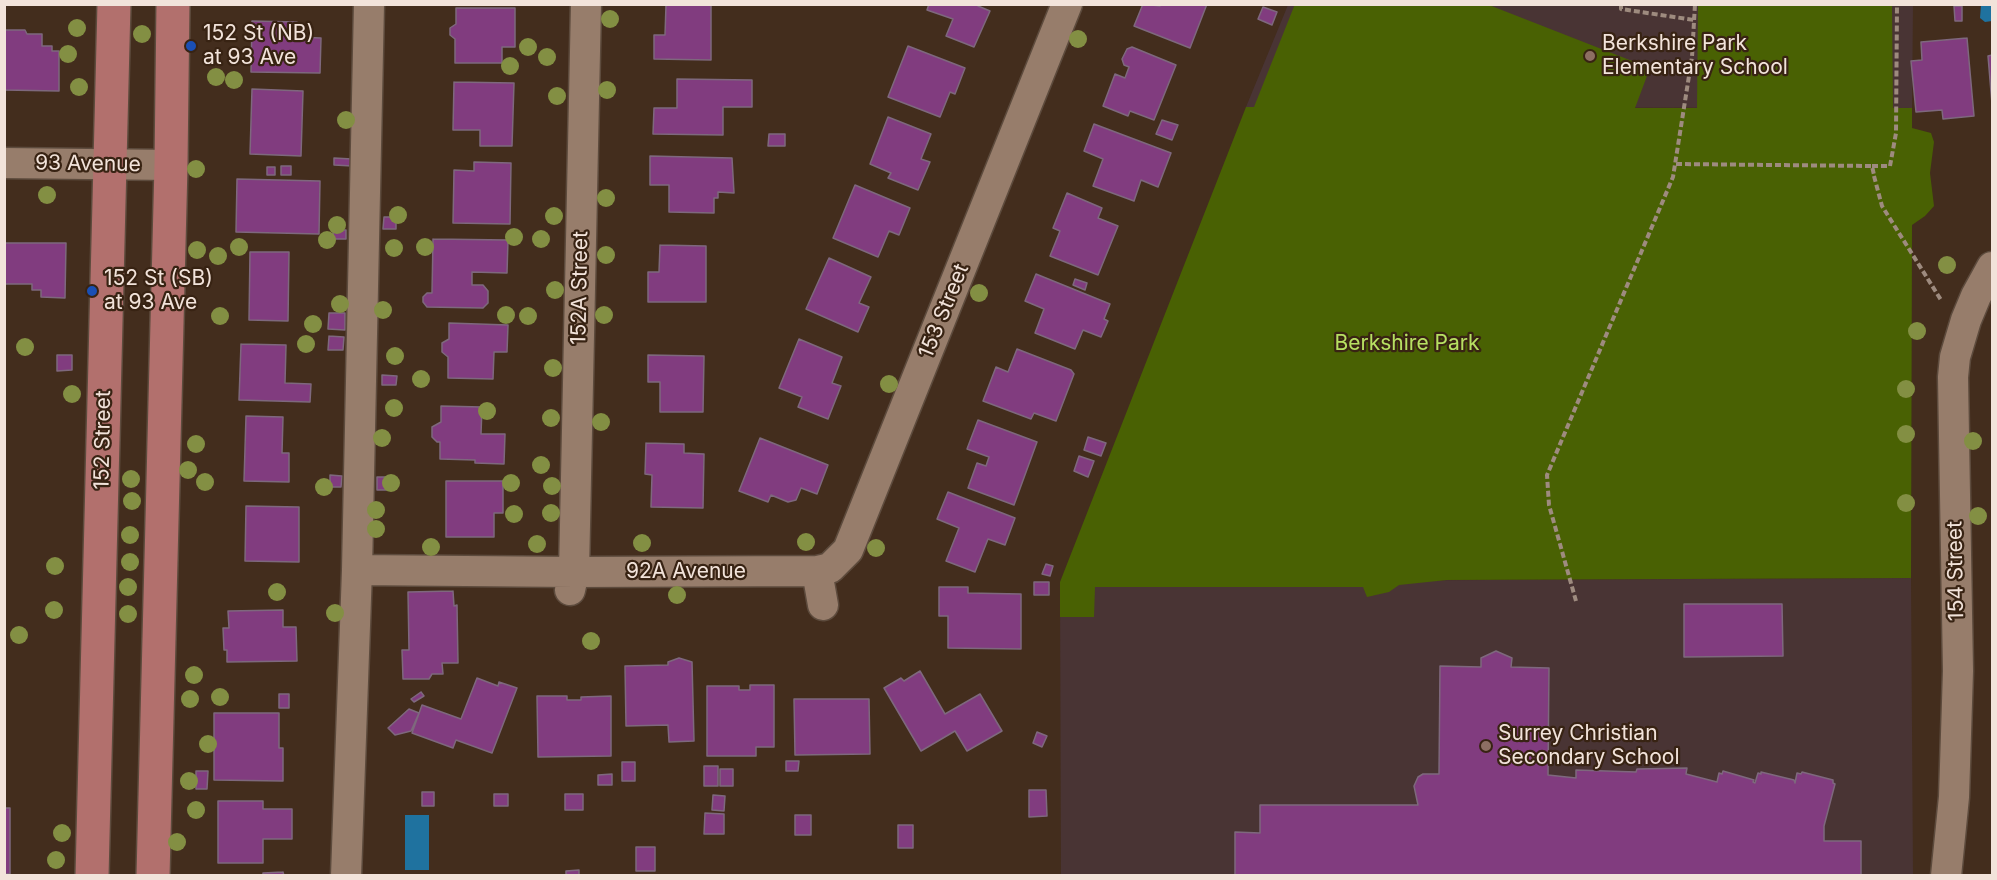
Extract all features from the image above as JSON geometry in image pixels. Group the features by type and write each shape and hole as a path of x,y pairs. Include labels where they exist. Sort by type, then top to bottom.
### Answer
{"main road":[{"name":"152 Street","path":"92,876 114,4"},
{"path":"153,876 173,4"}],"street":[{"path":"346,876 357,570 369,4"},
{"name":"152A Street","path":"572,581 586,4"},
{"name":"153 Street","path":"817,571 830,568 848,550 1067,4"},
{"name":"93 Avenue","path":"4,163 171,165"},
{"name":"154 Street","path":"1946,876 1955,787 1958,671 1953,376 1955,357 1966,320 1990,271"},
{"name":"92A Avenue","path":"357,570 572,581 817,571"},
{"path":"817,571 823,605"}],"path":[{"path":"1621,4 1621,9 1694,20"},
{"path":"1576,602 1549,505 1547,475 1673,177 1692,57 1695,4"},
{"path":"1676,164 1890,166 1896,133 1897,4"},
{"path":"1872,166 1882,206 1946,309"}],"shaded area":[{"name":"Berkshire Park Elementary School","path":"1288,5 1913,5 1912,108 1246,107"},
{"name":"Surrey Christian Secondary School","path":"1911,578 1913,875 1061,875 1060,582"}],"green space":[{"name":"Berkshire Park","path":"1295,4 1489,5 1650,68 1635,108 1697,108 1698,5 1892,5 1893,108 1912,108 1912,128 1931,133 1934,142 1930,173 1934,206 1912,225 1911,578 1447,580 1399,585 1389,592 1367,597 1363,587 1095,587 1094,617 1060,617 1060,582 1246,107 1254,107"}],"water":[{"path":"1981,5 1992,5 1992,21 1985,22 1980,18"},
{"path":"405,815 429,815 429,870 405,870"}],"building":[{"path":"929,4 979,4 978,6 990,11 974,47 946,36 953,19 927,10"},
{"path":"1143,4 1160,6 1160,4 1207,4 1190,48 1134,26"},
{"path":"666,5 711,5 711,60 654,59 654,35 665,35"},
{"path":"1954,6 1962,6 1962,21 1955,21"},
{"path":"1263,7 1277,12 1272,25 1258,19"},
{"path":"456,8 515,8 515,47 502,47 502,63 455,63 455,39 450,35 450,28 456,24"},
{"path":"252,21 297,22 297,37 321,38 320,73 251,72"},
{"path":"4,30 25,30 27,34 42,34 42,46 52,46 52,51 59,51 59,91 4,90"},
{"path":"1967,38 1974,116 1943,119 1942,110 1916,112 1911,61 1922,60 1921,42"},
{"path":"908,46 965,68 955,94 950,92 940,117 888,97"},
{"path":"1132,47 1176,65 1154,120 1130,111 1128,116 1103,106 1115,74 1125,78 1129,67 1124,65 1122,59 1127,49"},
{"path":"1992,55 1992,104 1988,56"},
{"path":"677,79 752,80 752,107 723,107 723,135 653,134 654,108 677,108"},
{"path":"454,82 514,83 512,146 480,146 480,130 453,130"},
{"path":"252,89 303,91 301,156 250,154"},
{"path":"888,117 931,134 921,159 930,162 918,190 888,178 891,173 870,164"},
{"path":"1162,120 1178,125 1172,140 1156,134"},
{"path":"1094,124 1171,153 1158,187 1141,180 1134,201 1093,186 1103,159 1084,151"},
{"path":"769,134 785,134 785,146 768,146"},
{"path":"650,156 732,158 734,193 718,192 718,198 714,198 714,213 669,212 669,185 650,185"},
{"path":"334,158 352,159 352,166 334,165"},
{"path":"474,162 511,163 510,224 453,223 454,170 474,171"},
{"path":"281,166 291,166 291,175 281,175"},
{"path":"267,167 275,167 275,175 267,175"},
{"path":"237,179 320,181 319,234 236,232"},
{"path":"855,185 910,208 899,235 889,231 878,257 833,238"},
{"path":"1067,193 1102,208 1098,218 1118,226 1098,275 1050,256 1060,231 1053,228"},
{"path":"384,217 396,217 396,229 383,229"},
{"path":"333,230 346,230 346,239 333,239"},
{"path":"433,239 508,240 507,273 472,272 472,285 483,285 488,291 488,303 483,308 427,307 423,302 423,297 427,293 432,293"},
{"path":"4,243 66,243 65,298 41,297 41,290 32,290 32,284 4,284"},
{"path":"660,245 706,246 706,302 648,302 648,272 659,272"},
{"path":"250,252 289,252 288,321 249,320"},
{"path":"829,258 871,277 859,303 869,307 858,332 806,309"},
{"path":"1036,274 1110,304 1104,319 1108,321 1101,337 1083,330 1075,349 1035,333 1044,309 1025,301"},
{"path":"1075,279 1087,283 1085,290 1073,285"},
{"path":"329,313 345,313 345,330 328,329"},
{"path":"449,323 508,325 507,352 494,352 493,379 448,378 448,357 442,352 442,343 449,339"},
{"path":"329,336 344,337 343,350 328,350"},
{"path":"799,339 842,357 832,383 841,386 828,419 798,407 802,397 779,388"},
{"path":"241,344 286,345 285,383 311,384 310,402 239,400"},
{"path":"1017,349 1071,370 1074,374 1056,421 1034,413 1031,419 983,401 996,367 1008,372"},
{"path":"57,355 72,355 72,370 57,371"},
{"path":"648,355 704,356 703,412 660,412 660,382 648,382"},
{"path":"382,375 397,376 396,385 382,385"},
{"path":"441,406 482,407 481,434 505,434 504,464 440,459 440,442 432,437 432,427 441,422"},
{"path":"246,416 283,417 282,453 289,453 289,482 244,481"},
{"path":"978,420 1037,442 1014,505 968,488 977,463 986,466 989,457 967,449"},
{"path":"1088,437 1106,443 1101,456 1084,450"},
{"path":"760,438 828,465 817,494 801,488 796,500 788,502 771,495 768,502 739,491"},
{"path":"646,443 684,444 684,453 704,454 703,508 651,507 652,475 645,474"},
{"path":"1079,456 1094,461 1088,477 1074,471"},
{"path":"330,475 342,476 341,487 330,487"},
{"path":"377,477 388,477 388,490 377,490"},
{"path":"446,481 503,481 503,513 494,513 494,537 446,537"},
{"path":"948,492 1015,518 1005,545 988,539 975,572 946,561 959,528 937,519"},
{"path":"246,506 299,507 299,562 245,561"},
{"path":"1046,564 1053,566 1050,576 1042,574"},
{"path":"1034,582 1049,582 1049,595 1034,595"},
{"path":"939,587 968,587 968,593 1021,594 1021,649 948,648 948,616 939,616"},
{"path":"453,591 454,606 457,605 458,663 442,663 443,674 432,674 429,679 403,679 402,650 409,650 408,592"},
{"path":"1684,604 1782,604 1783,656 1684,657"},
{"path":"283,610 283,627 296,627 297,661 227,662 223,628 229,628 228,611"},
{"path":"1496,651 1512,658 1511,667 1549,668 1548,775 1576,778 1576,770 1636,772 1637,769 1687,768 1686,774 1717,782 1719,773 1722,774 1723,771 1754,780 1755,783 1758,773 1761,774 1761,772 1794,780 1795,783 1797,773 1802,772 1833,780 1835,784 1824,826 1824,841 1861,841 1861,876 1235,876 1235,832 1260,833 1260,805 1418,805 1414,786 1418,777 1423,774 1439,774 1440,666 1481,667 1481,658"},
{"path":"679,658 692,662 694,741 669,742 668,725 626,726 625,666 668,665 668,662"},
{"path":"920,671 945,714 980,694 1002,731 967,751 955,731 921,751 884,688 901,678 904,681"},
{"path":"477,678 498,686 499,682 517,688 492,753 456,740 453,748 412,733 422,705 461,719"},
{"path":"750,685 774,685 774,747 756,747 756,756 707,756 707,686 739,686 739,690 750,690"},
{"path":"421,692 424,696 414,702 411,699"},
{"path":"279,694 289,694 289,708 279,708"},
{"path":"537,696 567,696 567,700 581,700 581,697 611,696 611,756 538,757"},
{"path":"794,699 869,699 870,754 795,755"},
{"path":"409,709 419,713 411,731 395,735 388,728"},
{"path":"214,713 279,713 279,748 283,748 283,781 214,780"},
{"path":"1037,732 1047,736 1042,747 1033,743"},
{"path":"786,761 799,761 798,771 786,771"},
{"path":"622,762 635,762 635,781 622,781"},
{"path":"704,766 718,766 718,786 704,786"},
{"path":"720,769 733,769 733,786 720,786"},
{"path":"196,771 208,771 207,789 196,789"},
{"path":"612,774 612,785 598,785 598,775"},
{"path":"1029,790 1046,790 1047,816 1029,817"},
{"path":"422,792 434,792 434,806 422,806"},
{"path":"494,794 508,794 508,806 494,806"},
{"path":"565,794 583,794 583,810 565,810"},
{"path":"713,795 725,796 724,811 712,810"},
{"path":"218,801 263,801 263,809 292,809 292,839 263,839 263,863 218,863"},
{"path":"4,808 10,808 10,874 4,874"},
{"path":"705,813 724,814 724,834 704,834"},
{"path":"795,815 811,815 811,835 795,835"},
{"path":"898,825 913,825 913,848 898,848"},
{"path":"636,847 655,847 655,871 636,871"},
{"path":"579,870 579,876 566,876 566,871"},
{"path":"283,872 284,876 263,876 263,873"}],"place":[{"name":"152 St (NB) at 93 Ave","path":"191,46"},
{"name":"Berkshire Park Elementary School","path":"1590,56"},
{"name":"152 St (SB) at 93 Ave","path":"92,291"},
{"name":"Surrey Christian Secondary School","path":"1486,746"}]}
